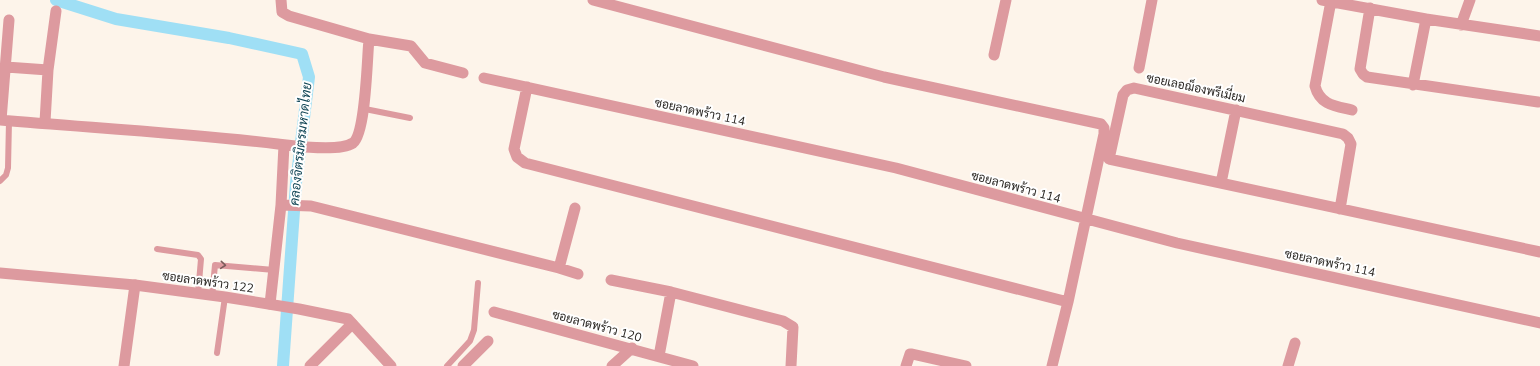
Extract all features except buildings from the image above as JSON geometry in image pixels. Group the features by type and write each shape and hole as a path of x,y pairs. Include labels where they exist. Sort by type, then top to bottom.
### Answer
{"street":[{"path":"281,0 282,12 289,16 369,39 411,46 425,63 463,73"},
{"path":"593,0 884,78 1101,124 1104,128 1104,158 1086,219 1052,366"},
{"path":"994,55 1006,0"},
{"path":"1139,68 1152,0"},
{"path":"1462,25 1470,0"},
{"path":"1352,110 1328,104 1317,95 1315,86 1326,1 1462,25 1540,36"},
{"path":"1370,8 1360,69 1363,74 1413,85 1538,102"},
{"path":"45,122 48,70 56,11"},
{"path":"1413,85 1426,19"},
{"path":"9,20 4,120 45,122 318,148 343,146 353,143 357,138 365,109 369,39"},
{"path":"6,66 48,70"},
{"name":"ซอยลาดพร้าว 114","path":"484,78 896,168 1177,243 1540,323"},
{"path":"527,87 514,149 517,157 525,163 1068,302"},
{"name":"ซอยเลอฌ็องพรีเมี่ยม","path":"1104,158 1123,96 1130,89 1236,110 1346,135 1351,144 1340,209"},
{"path":"1221,183 1236,110"},
{"path":"270,304 285,206 290,145"},
{"path":"1104,158 1540,252"},
{"path":"285,206 311,206 578,274"},
{"path":"559,268 575,208"},
{"name":"ซอยลาดพร้าว 122","path":"0,273 135,285 270,304 348,319 391,366"},
{"path":"611,280 671,292 783,321 793,327 791,366"},
{"path":"124,366 135,285"},
{"path":"658,356 671,292"},
{"name":"ซอยลาดพร้าว 120","path":"494,312 632,348 693,366"},
{"path":"310,366 352,324"},
{"path":"463,366 488,341"},
{"path":"1288,366 1295,343"},
{"path":"612,366 632,348"},
{"path":"906,366 910,354 914,354 966,366"}],"lane":[{"path":"365,109 410,118"},
{"path":"0,182 6,175 8,168 4,120"},
{"path":"157,249 198,255 201,259 198,294"},
{"path":"212,296 215,264 274,270"},
{"path":"447,366 470,341 474,330 478,283"},
{"path":"218,353 225,297"}],"waterway":[{"name":"คลองจิตรมิตรมหาดไทย","path":"56,0 116,19 229,38 302,54 309,77 296,183 283,366"}]}
